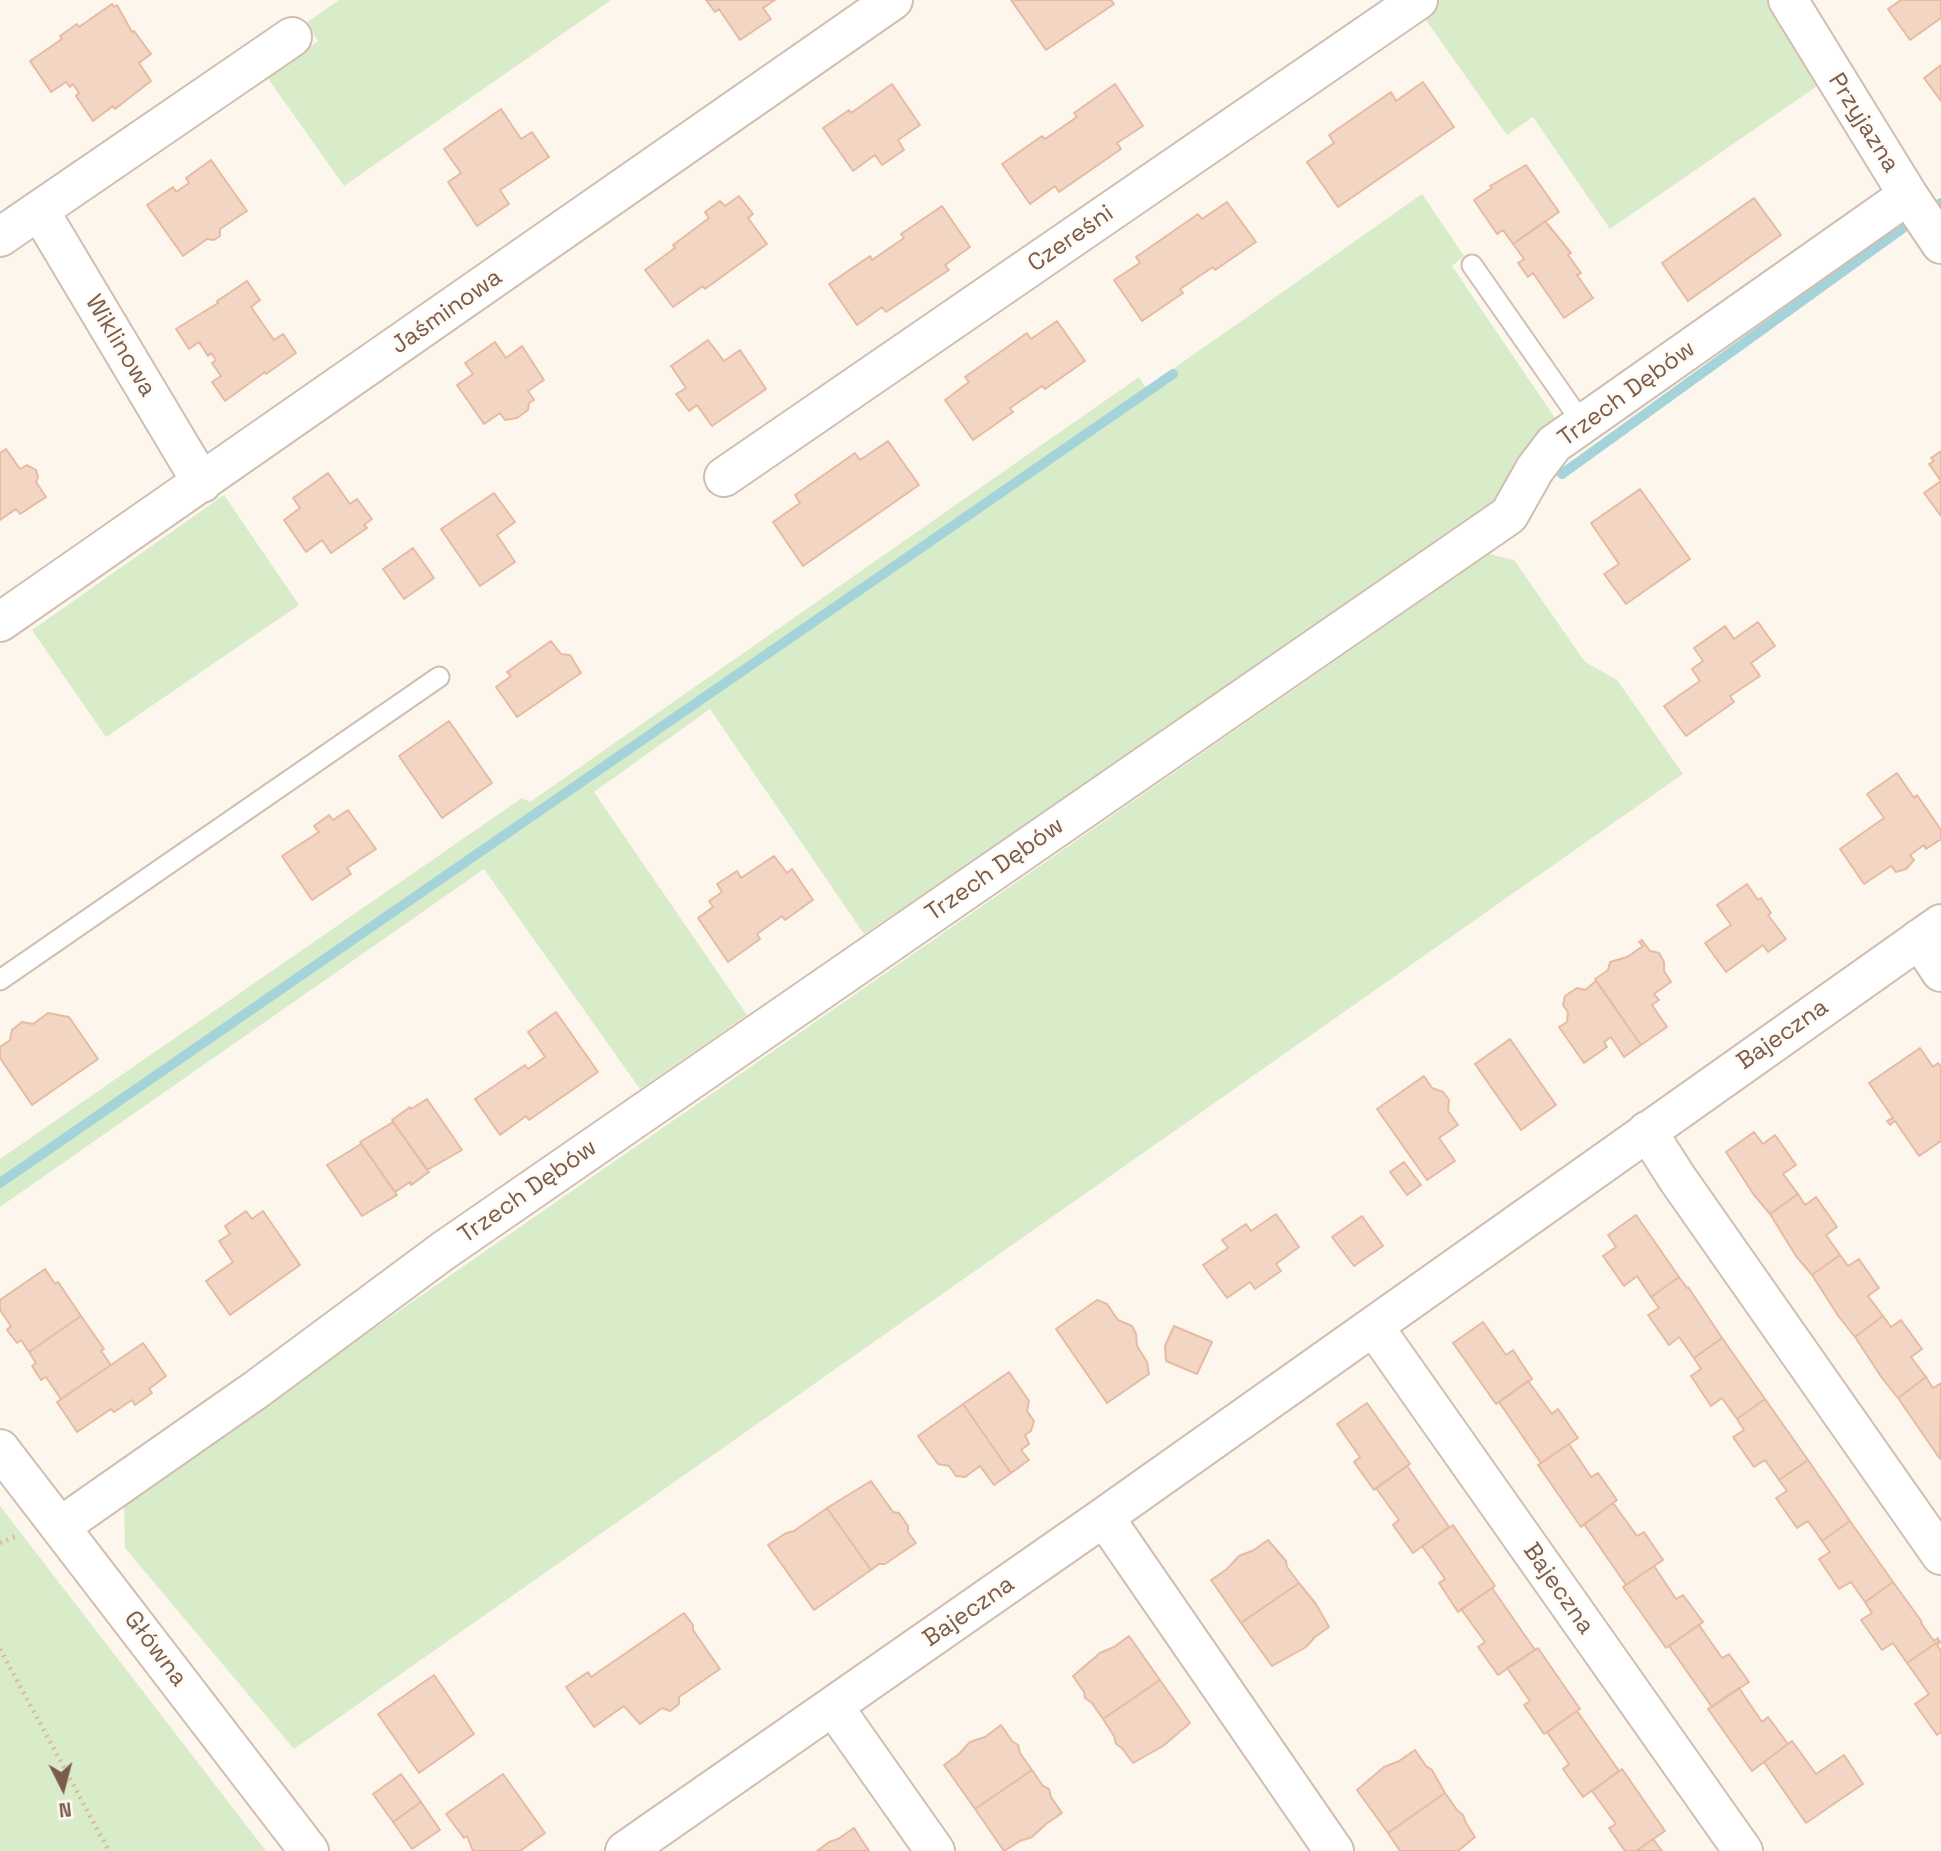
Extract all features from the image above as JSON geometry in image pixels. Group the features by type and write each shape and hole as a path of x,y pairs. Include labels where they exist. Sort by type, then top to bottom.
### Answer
{"street":[{"name":"Jaśminowa","path":"0,622 893,0"},
{"name":"Czereśni","path":"724,477 1418,0"},
{"name":"Przyjazna","path":"1788,0 1941,244"},
{"path":"0,237 292,37"},
{"name":"Trzech Dębów","path":"61,1526 257,1389 443,1251 1509,515 1535,469 1554,444 1908,195"},
{"name":"Wiklinowa","path":"39,210 202,483"},
{"name":"Bajeczna","path":"625,1851 1374,1327 1930,931 1941,972"},
{"path":"1647,1131 1677,1178 1941,1555"},
{"name":"Bajeczna","path":"1374,1327 1743,1851"},
{"name":"Główna","path":"0,1448 309,1851"},
{"path":"1104,1517 1334,1851"},
{"path":"834,1706 934,1851"}],"lane":[{"path":"1472,265 1583,424"},
{"path":"0,980 439,677"}],"path":[{"path":"0,1649 109,1851"}],"green space":[{"path":"339,0 611,0 344,186 267,77 318,41 306,23"},
{"path":"1439,0 1771,0 1820,84 1610,229 1533,117 1507,135 1421,13"},
{"path":"1422,194 1464,256 1452,266 1561,427 1499,507 864,934 710,709 594,792 747,1015 640,1089 484,869 0,1207 0,1159 522,798 530,802 1139,377 1146,388"},
{"path":"224,495 299,605 106,737 32,630"},
{"path":"1489,554 1514,560 1585,662 1617,680 1683,774 294,1749 125,1548 124,1502"},
{"path":"0,1506 266,1851 0,1851"}],"building":[{"path":"706,0 775,0 763,8 771,19 740,40 719,9 715,12"},
{"path":"1011,0 1111,0 1114,4 1046,50"},
{"path":"1901,0 1941,0 1941,18 1910,40 1888,9"},
{"path":"112,4 114,7 117,5 132,32 134,31 151,54 139,63 151,81 115,109 113,106 93,121 76,96 79,93 73,84 70,87 66,82 51,92 30,61 62,39 60,36 77,24 79,27"},
{"path":"1941,65 1941,101 1924,78"},
{"path":"1423,82 1454,127 1338,207 1307,162 1334,143 1329,135 1391,92 1396,101"},
{"path":"892,84 920,125 898,140 904,150 882,165 875,155 853,171 823,128 849,110 851,113"},
{"path":"1115,84 1143,126 1117,143 1121,149 1059,192 1055,186 1030,204 1002,164 1042,136 1045,139 1077,117 1074,113"},
{"path":"501,109 521,139 532,132 549,157 500,190 509,204 477,226 448,182 461,173 444,149"},
{"path":"211,160 247,211 220,229 220,236 214,240 207,239 183,256 147,205 173,187 176,192 189,183 186,178"},
{"path":"1526,165 1559,212 1513,244 1503,230 1497,234 1474,200 1492,188 1490,186"},
{"path":"739,196 753,214 748,218 767,244 705,289 703,286 673,307 645,270 709,218 705,212 720,201 725,206"},
{"path":"1754,198 1781,235 1688,301 1662,263"},
{"path":"1227,202 1256,242 1215,270 1213,267 1180,289 1183,293 1142,321 1114,280 1140,263 1136,257 1198,214 1202,219"},
{"path":"942,206 970,247 945,265 949,270 886,312 882,307 857,325 829,284 870,256 872,260 904,238 901,234"},
{"path":"1545,221 1571,253 1568,255 1581,273 1577,275 1593,298 1564,318 1533,273 1528,277 1518,263 1524,259 1513,244"},
{"path":"247,281 260,300 251,307 274,340 283,334 296,353 225,401 212,382 221,376 212,363 216,360 211,353 208,356 199,342 189,349 176,329"},
{"path":"1057,321 1085,361 1045,389 1042,386 1010,408 1013,412 973,440 945,400 969,382 965,377 1027,333 1031,339"},
{"path":"708,340 724,361 740,350 766,389 712,426 697,405 689,411 676,394 686,388 671,366"},
{"path":"495,342 506,358 522,346 544,380 528,391 534,400 529,403 528,410 517,418 505,420 500,413 484,424 457,385 473,374 465,363"},
{"path":"888,441 919,485 803,566 773,522 800,503 795,495 855,453 860,460"},
{"path":"6,449 20,469 27,465 36,470 36,482 46,497 20,514 16,509 0,520 0,453"},
{"path":"1941,451 1941,481 1929,464 1934,461 1931,458"},
{"path":"328,473 350,504 357,499 372,519 364,525 367,528 331,553 322,540 306,552 284,520 300,508 293,498"},
{"path":"1941,481 1941,516 1924,493"},
{"path":"1640,489 1690,559 1626,604 1604,574 1619,564 1591,523"},
{"path":"494,493 515,522 497,535 515,562 480,586 441,529"},
{"path":"413,548 434,578 404,599 383,569"},
{"path":"1758,622 1775,646 1751,663 1760,676 1730,696 1734,702 1686,736 1664,706 1700,681 1692,669 1703,661 1694,648 1725,626 1734,639"},
{"path":"551,641 561,654 570,655 581,673 517,717 496,687 511,676 507,672"},
{"path":"449,721 492,783 442,818 399,756"},
{"path":"1897,773 1914,798 1917,795 1941,830 1941,839 1926,849 1924,845 1910,855 1914,860 1906,869 1896,872 1891,866 1864,884 1840,849 1884,818 1867,794"},
{"path":"348,810 376,849 347,868 351,874 312,900 282,856 319,832 314,826 329,815 333,820"},
{"path":"774,856 787,873 792,869 813,900 785,920 782,916 757,934 760,939 728,962 698,918 713,907 709,901 722,892 717,884 737,871 741,878"},
{"path":"1747,884 1758,900 1761,898 1771,913 1768,915 1786,939 1768,952 1763,945 1726,972 1705,943 1731,925 1717,905"},
{"path":"1642,940 1650,951 1659,953 1664,962 1664,971 1671,982 1654,994 1659,1000 1652,1005 1667,1027 1641,1045 1595,979 1608,970 1610,962 1627,957 1643,946 1639,942"},
{"path":"1596,981 1641,1045 1624,1057 1611,1037 1604,1042 1607,1047 1584,1063 1559,1027 1567,1022 1568,1012 1563,1005 1565,996 1577,988 1585,990"},
{"path":"556,1012 598,1072 529,1120 526,1116 500,1135 475,1099 525,1065 528,1069 545,1057 528,1032"},
{"path":"48,1013 69,1017 98,1059 32,1105 0,1058 0,1047 10,1040 12,1030 22,1022 33,1024"},
{"path":"1510,1039 1556,1105 1521,1130 1475,1064"},
{"path":"1920,1048 1933,1067 1938,1063 1941,1067 1941,1141 1919,1156 1895,1121 1890,1125 1887,1121 1893,1118 1869,1083"},
{"path":"1424,1076 1432,1088 1443,1092 1449,1100 1448,1111 1458,1125 1439,1138 1455,1161 1427,1180 1377,1109"},
{"path":"427,1099 462,1150 427,1170 392,1120"},
{"path":"393,1122 429,1172 395,1192 360,1142"},
{"path":"1754,1132 1763,1144 1775,1135 1796,1165 1783,1174 1798,1194 1770,1214 1726,1152"},
{"path":"361,1144 397,1195 362,1216 327,1165"},
{"path":"1404,1162 1421,1185 1407,1195 1390,1172"},
{"path":"1798,1194 1805,1205 1816,1197 1837,1227 1826,1235 1840,1255 1812,1275 1796,1256 1770,1214"},
{"path":"246,1211 252,1219 263,1211 300,1265 230,1315 206,1281 233,1262 219,1241 230,1234 225,1226"},
{"path":"1276,1214 1299,1247 1276,1264 1281,1271 1255,1289 1250,1282 1227,1298 1203,1265 1228,1248 1222,1240 1246,1224 1251,1231"},
{"path":"1636,1215 1679,1277 1651,1297 1637,1276 1624,1286 1603,1256 1616,1247 1608,1235"},
{"path":"1362,1216 1383,1246 1354,1266 1332,1237"},
{"path":"1840,1255 1848,1266 1859,1259 1879,1288 1868,1296 1883,1316 1855,1337 1812,1275"},
{"path":"45,1269 55,1284 58,1282 81,1316 29,1352 21,1340 17,1343 7,1330 11,1326 0,1310 0,1300"},
{"path":"1679,1277 1722,1338 1694,1358 1679,1337 1669,1345 1648,1315 1659,1308 1651,1297"},
{"path":"1097,1300 1107,1304 1118,1320 1132,1326 1137,1346 1147,1362 1149,1374 1107,1403 1056,1329"},
{"path":"81,1316 104,1349 101,1351 111,1365 61,1399 46,1377 41,1380 32,1366 36,1363 29,1352"},
{"path":"1883,1316 1891,1327 1901,1320 1922,1349 1911,1357 1926,1377 1898,1398 1855,1337"},
{"path":"1483,1322 1506,1355 1513,1350 1532,1379 1496,1404 1453,1343"},
{"path":"1174,1326 1212,1342 1197,1374 1166,1361 1165,1346"},
{"path":"1722,1338 1765,1399 1737,1419 1722,1398 1711,1406 1691,1376 1701,1369 1694,1358"},
{"path":"143,1343 166,1376 149,1389 152,1393 135,1405 132,1400 114,1412 111,1409 77,1432 57,1402"},
{"path":"1009,1372 1029,1401 1027,1411 1034,1421 1031,1431 1025,1435 1029,1444 1021,1450 1029,1460 1011,1473 963,1404"},
{"path":"1926,1377 1933,1388 1941,1383 1940,1459 1898,1398"},
{"path":"1528,1381 1552,1414 1558,1409 1578,1438 1541,1463 1499,1402"},
{"path":"1765,1399 1808,1460 1779,1480 1765,1460 1754,1467 1733,1437 1744,1430 1737,1419"},
{"path":"1367,1403 1410,1464 1374,1490 1354,1462 1360,1457 1337,1424"},
{"path":"963,1404 1011,1473 994,1485 980,1466 965,1477 956,1476 949,1466 938,1464 918,1436"},
{"path":"1569,1444 1591,1477 1598,1473 1617,1500 1581,1527 1538,1465"},
{"path":"1808,1460 1850,1521 1822,1541 1808,1521 1797,1528 1776,1498 1787,1491 1779,1480"},
{"path":"1407,1466 1449,1527 1413,1553 1393,1525 1399,1520 1376,1488"},
{"path":"871,1481 893,1512 899,1513 916,1543 871,1570 827,1508"},
{"path":"1613,1503 1637,1536 1644,1532 1663,1560 1626,1585 1584,1524"},
{"path":"827,1508 871,1570 814,1610 768,1545"},
{"path":"1850,1521 1893,1582 1865,1602 1851,1582 1839,1589 1819,1559 1830,1552 1822,1541"},
{"path":"1453,1525 1495,1586 1458,1612 1439,1583 1445,1579 1422,1546"},
{"path":"1268,1540 1286,1561 1287,1567 1299,1583 1241,1623 1211,1580 1239,1556"},
{"path":"1654,1566 1676,1599 1683,1595 1703,1622 1666,1648 1623,1587"},
{"path":"1893,1582 1934,1641 1938,1638 1939,1641 1907,1663 1893,1643 1882,1650 1861,1620 1872,1613 1865,1602"},
{"path":"1299,1583 1316,1604 1329,1627 1306,1647 1272,1666 1241,1623"},
{"path":"1492,1588 1535,1650 1498,1675 1478,1647 1485,1642 1461,1609"},
{"path":"684,1613 720,1669 679,1697 679,1704 670,1711 662,1708 640,1724 624,1706 594,1727 566,1687 588,1672 591,1677"},
{"path":"1699,1625 1722,1658 1729,1654 1749,1682 1712,1707 1669,1646"},
{"path":"1129,1636 1160,1680 1103,1719 1085,1698 1073,1676 1100,1653"},
{"path":"1939,1641 1941,1732 1937,1735 1915,1704 1929,1694 1907,1663"},
{"path":"1538,1648 1580,1709 1544,1734 1524,1705 1530,1701 1507,1668"},
{"path":"434,1675 474,1734 419,1773 378,1714"},
{"path":"1160,1680 1190,1723 1163,1746 1133,1763 1116,1744 1103,1719"},
{"path":"1739,1688 1762,1722 1768,1717 1788,1744 1752,1771 1708,1709"},
{"path":"1577,1711 1619,1771 1583,1797 1563,1769 1569,1764 1547,1732"},
{"path":"1001,1725 1018,1745 1020,1753 1032,1770 975,1809 944,1765 970,1742 985,1737"},
{"path":"1792,1741 1816,1774 1844,1755 1863,1784 1806,1823 1764,1762"},
{"path":"1415,1750 1432,1770 1445,1793 1388,1833 1357,1790 1384,1767"},
{"path":"1622,1769 1665,1831 1636,1851 1625,1851 1609,1828 1616,1824 1592,1791"},
{"path":"1032,1770 1043,1786 1049,1789 1062,1813 1032,1837 1004,1851 975,1809"},
{"path":"401,1774 421,1802 393,1822 373,1794"},
{"path":"503,1774 545,1833 520,1851 473,1851 467,1836 464,1838 446,1814"},
{"path":"1445,1793 1463,1815 1475,1837 1458,1851 1400,1851 1388,1833"},
{"path":"421,1802 440,1830 412,1849 393,1822"},
{"path":"854,1828 869,1851 817,1851 829,1842"},
{"path":"1653,1839 1662,1851 1636,1851"}],"waterway":[{"path":"1562,474 1903,228"},
{"path":"0,1183 1173,374"}]}
